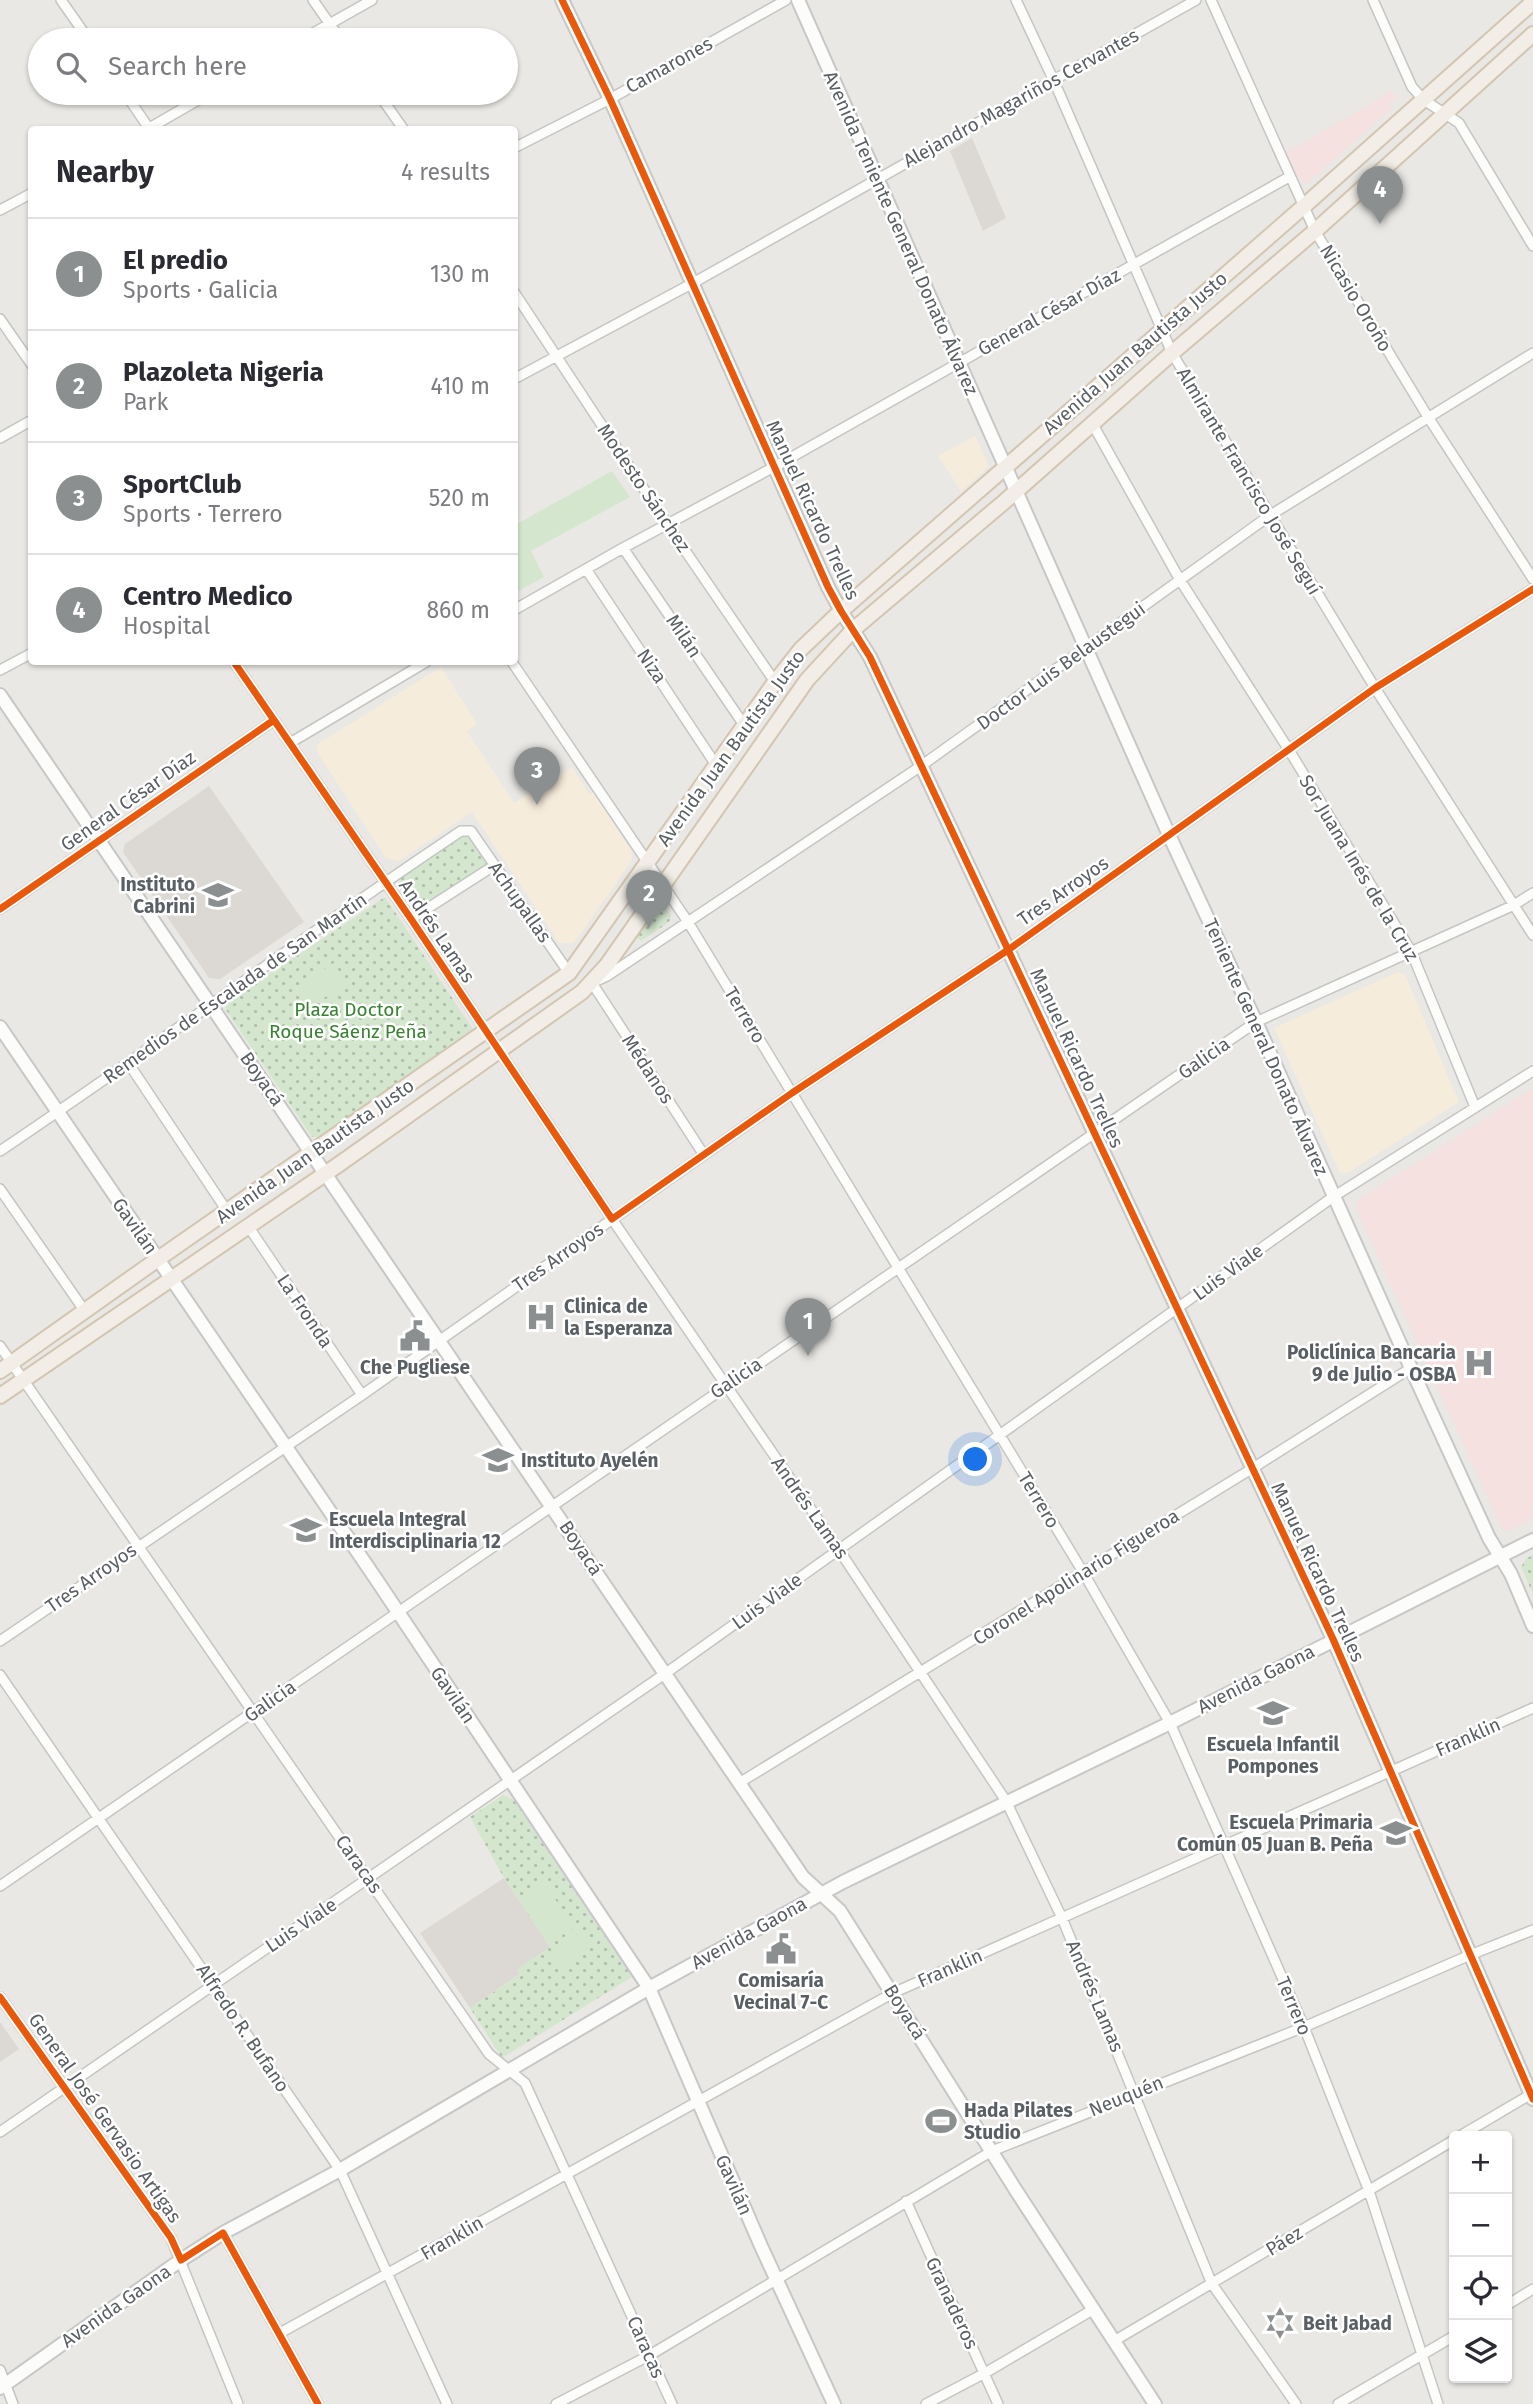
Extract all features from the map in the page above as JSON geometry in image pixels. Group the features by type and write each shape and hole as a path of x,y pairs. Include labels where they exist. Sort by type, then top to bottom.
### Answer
{"main road":[{"name":"Avenida Juan Bautista Justo","path":"6,1367 569,973 801,649 1533,2"},
{"name":"Avenida Juan Bautista Justo","path":"0,1396 326,1173 570,1002 592,983 807,680 854,629 1016,492 1172,353 1315,231 1533,34"}],"street":[{"path":"61,0 81,28"},
{"path":"313,0 332,28"},
{"path":"322,28 372,0"},
{"name":"Manuel Ricardo Trelles","path":"562,0 610,99 841,611 870,657 1333,1639 1532,2095"},
{"name":"Camarones","path":"518,146 610,99 786,0"},
{"name":"Avenida Teniente General Donato Álvarez","path":"798,0 1004,467"},
{"name":"Almirante Francisco José Seguí","path":"1016,0 1172,353 1375,688 1533,935"},
{"name":"Alejandro Magariños Cervantes","path":"518,377 693,283 1196,0"},
{"name":"Nicasio Oroño","path":"1211,0 1315,231 1428,417 1533,579"},
{"path":"1373,0 1412,87 1424,100 1459,123 1533,246"},
{"path":"133,105 146,126"},
{"path":"153,126 189,105"},
{"path":"386,105 401,126"},
{"name":"General César Díaz","path":"518,608 775,467 1289,177"},
{"path":"0,210 28,195"},
{"name":"Modesto Sánchez","path":"518,298 775,682"},
{"path":"0,318 28,359"},
{"name":"Doctor Luis Belaustegui","path":"592,983 607,976 921,766 1269,516 1533,353"},
{"path":"0,438 28,422"},
{"name":"Sor Juana Inés de la Cruz","path":"1092,423 1180,580 1289,750 1411,951 1475,1107"},
{"name":"Teniente General Donato Álvarez","path":"1004,467 1410,1368 1489,1538 1511,1574 1533,1626"},
{"name":"Milán","path":"624,548 744,725"},
{"name":"Niza","path":"586,569 716,765"},
{"name":"Tres Arroyos","path":"0,1641 362,1395 792,1093 1008,950 1375,688 1533,589"},
{"path":"0,670 28,655"},
{"name":"Andrés Lamas","path":"235,665 386,881 1006,1801 1062,1917 1212,2284 1296,2404"},
{"path":"290,743 421,665"},
{"name":"Terrero","path":"514,665 688,922 1083,1572 1170,1723 1304,2027 1369,2191 1438,2404"},
{"name":"Boyacá","path":"0,695 803,1877 840,1911 1155,2404"},
{"name":"General César Díaz","path":"0,909 274,720"},
{"name":"Remedios de Escalada de San Martín","path":"0,1151 129,1064 386,881 461,831 471,831"},
{"name":"Achupallas","path":"471,831 569,973"},
{"path":"411,919 495,865"},
{"name":"Galicia","path":"0,1886 1256,1022 1514,905 1533,893"},
{"name":"Médanos","path":"592,983 704,1156"},
{"name":"Gavilán","path":"0,1027 398,1612 649,1988 834,2404"},
{"path":"129,1064 227,1212"},
{"name":"Luis Viale","path":"0,2132 666,1673 1333,1197 1533,1071"},
{"path":"0,1189 84,1310"},
{"name":"La Fronda","path":"248,1226 362,1395"},
{"name":"Caracas","path":"0,1346 6,1367 23,1380 489,2054 525,2082 672,2404"},
{"name":"Coronel Apolinario Figueroa","path":"740,1783 1253,1468 1410,1368"},
{"name":"Avenida Gaona","path":"3,2387 223,2233 340,2170 649,1988 821,1893 1170,1723 1533,1540"},
{"name":"Alfredo R. Bufano","path":"0,1675 340,2170 447,2404"},
{"name":"Franklin","path":"279,2333 893,1993 1533,1708"},
{"name":"Neuquén","path":"556,2404 650,2355 992,2151 1304,2027 1533,1930"},
{"name":"General José Gervasio Artigas","path":"0,1997 171,2238 238,2404"},
{"path":"1469,2131 1532,2095"},
{"name":"Páez","path":"1114,2341 1449,2143"},
{"name":"Granaderos","path":"906,2201 998,2404"},
{"path":"223,2233 318,2404"},
{"path":"1512,2302 1533,2290"},
{"path":"926,2404 985,2374 1094,2309"},
{"path":"1338,2404 1449,2339"},
{"path":"0,2370 3,2387 13,2404"}],"shaded area":[{"path":"1392,91 1396,98 1389,105 1392,108 1305,185 1296,178 1284,154"},
{"path":"972,138 1006,218 983,231 950,151"},
{"path":"975,436 988,464 987,468 961,491 938,456"},
{"path":"441,667 477,724 467,731 514,803 572,767 589,794 594,792 631,851 632,860 574,943 559,943 472,812 399,861 386,858 317,752 318,744"},
{"name":"Instituto Cabrini","path":"209,786 304,922 220,979 209,978 123,852 125,844"},
{"path":"1398,972 1405,975 1459,1102 1349,1172 1340,1173 1274,1028"},
{"name":"Policlínica Bancaria 9 de Julio - OSBA","path":"1533,1088 1533,1518 1509,1531 1502,1529 1356,1209 1358,1200"},
{"path":"504,1878 550,1947 517,1970 520,1974 470,2008 420,1933"},
{"path":"0,2022 19,2049 0,2062"}],"green space":[{"path":"612,471 630,497 531,551 544,577 518,591 518,523"},
{"path":"468,829 494,867 423,915 397,877"},
{"name":"Plaza Doctor Roque Sáenz Peña","path":"385,897 474,1031 321,1138 312,1137 226,1010 225,1003"},
{"path":"664,904 671,916 669,922 641,941 634,935 654,906"},
{"path":"334,963 347,984 312,1005 299,985"},
{"path":"1533,1555 1533,1594 1521,1567 1527,1558"},
{"path":"503,1795 514,1800 632,1977 502,2058 470,2008 519,1975 517,1970 550,1947 504,1878 470,1817"},
{"path":"544,1882 574,1928 548,1944 518,1898"},
{"path":"582,1931 593,1946 559,1969 549,1953"}],"cycle path":[{"path":"562,0 610,99 828,587 870,657 1333,1639 1533,2099"},
{"path":"236,665 411,919 612,1219 792,1093 1008,950 1375,688 1533,589"},
{"path":"0,909 274,720"},
{"path":"0,1997 171,2238 181,2260 223,2233 318,2404"}],"place":[{"name":"Centro Medico","path":"1380,224"},
{"name":"SportClub","path":"537,805"},
{"name":"Instituto Cabrini","path":"218,895"},
{"name":"Plazoleta Nigeria","path":"649,928"},
{"name":"Clinica de la Esperanza","path":"541,1317"},
{"name":"Che Pugliese","path":"415,1336"},
{"name":"El predio","path":"808,1356"},
{"name":"Policlínica Bancaria 9 de Julio - OSBA","path":"1479,1363"},
{"name":"Instituto Ayelén","path":"498,1460"},
{"name":"Escuela Integral Interdisciplinaria 12","path":"306,1530"},
{"name":"Escuela Infantil Pompones","path":"1273,1713"},
{"name":"Escuela Primaria Común 05 Juan B. Peña","path":"1396,1833"},
{"name":"Comisaría Vecinal 7-C","path":"781,1949"},
{"name":"Hada Pilates Studio","path":"941,2121"},
{"name":"Beit Jabad","path":"1280,2323"}]}
